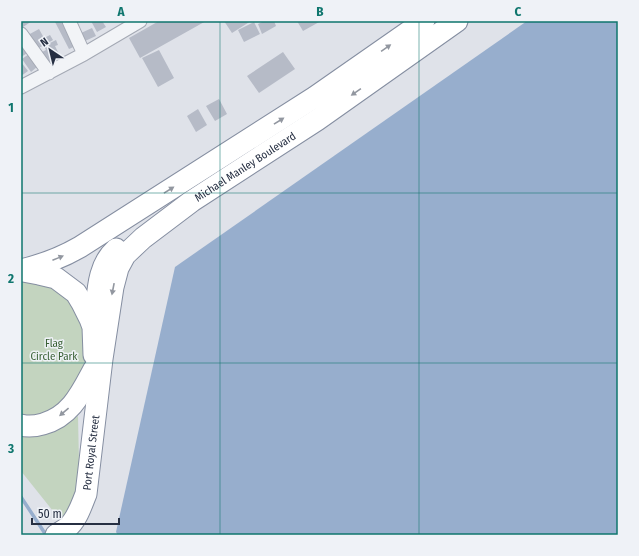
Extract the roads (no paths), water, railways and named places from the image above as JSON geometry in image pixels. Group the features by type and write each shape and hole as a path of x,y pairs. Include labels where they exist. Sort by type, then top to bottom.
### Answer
{"highway":[{"name":"Michael Manley Boulevard","path":"21,270 47,263 65,256 80,247 315,97 424,21"},
{"name":"Michael Manley Boulevard","path":"98,364 113,287 118,268 125,255 143,238 192,201 317,120 457,21"},
{"path":"94,337 100,277 112,252 156,221 192,201"},
{"path":"21,270 56,278 76,293 93,327 98,364 81,393 63,414 48,423 36,426 21,426"},
{"name":"Port Royal Street","path":"61,531 77,515 86,494 98,364"}],"street":[{"path":"69,21 84,54"},
{"path":"21,87 84,54 140,21"},
{"path":"21,34 49,73"}],"water":[{"path":"527,21 618,21 618,535 118,535 116,532 175,267"}],"waterway":[{"path":"21,497 46,535"}],"park label":[{"name":"Flag Circle Park","path":"54,349"}]}
